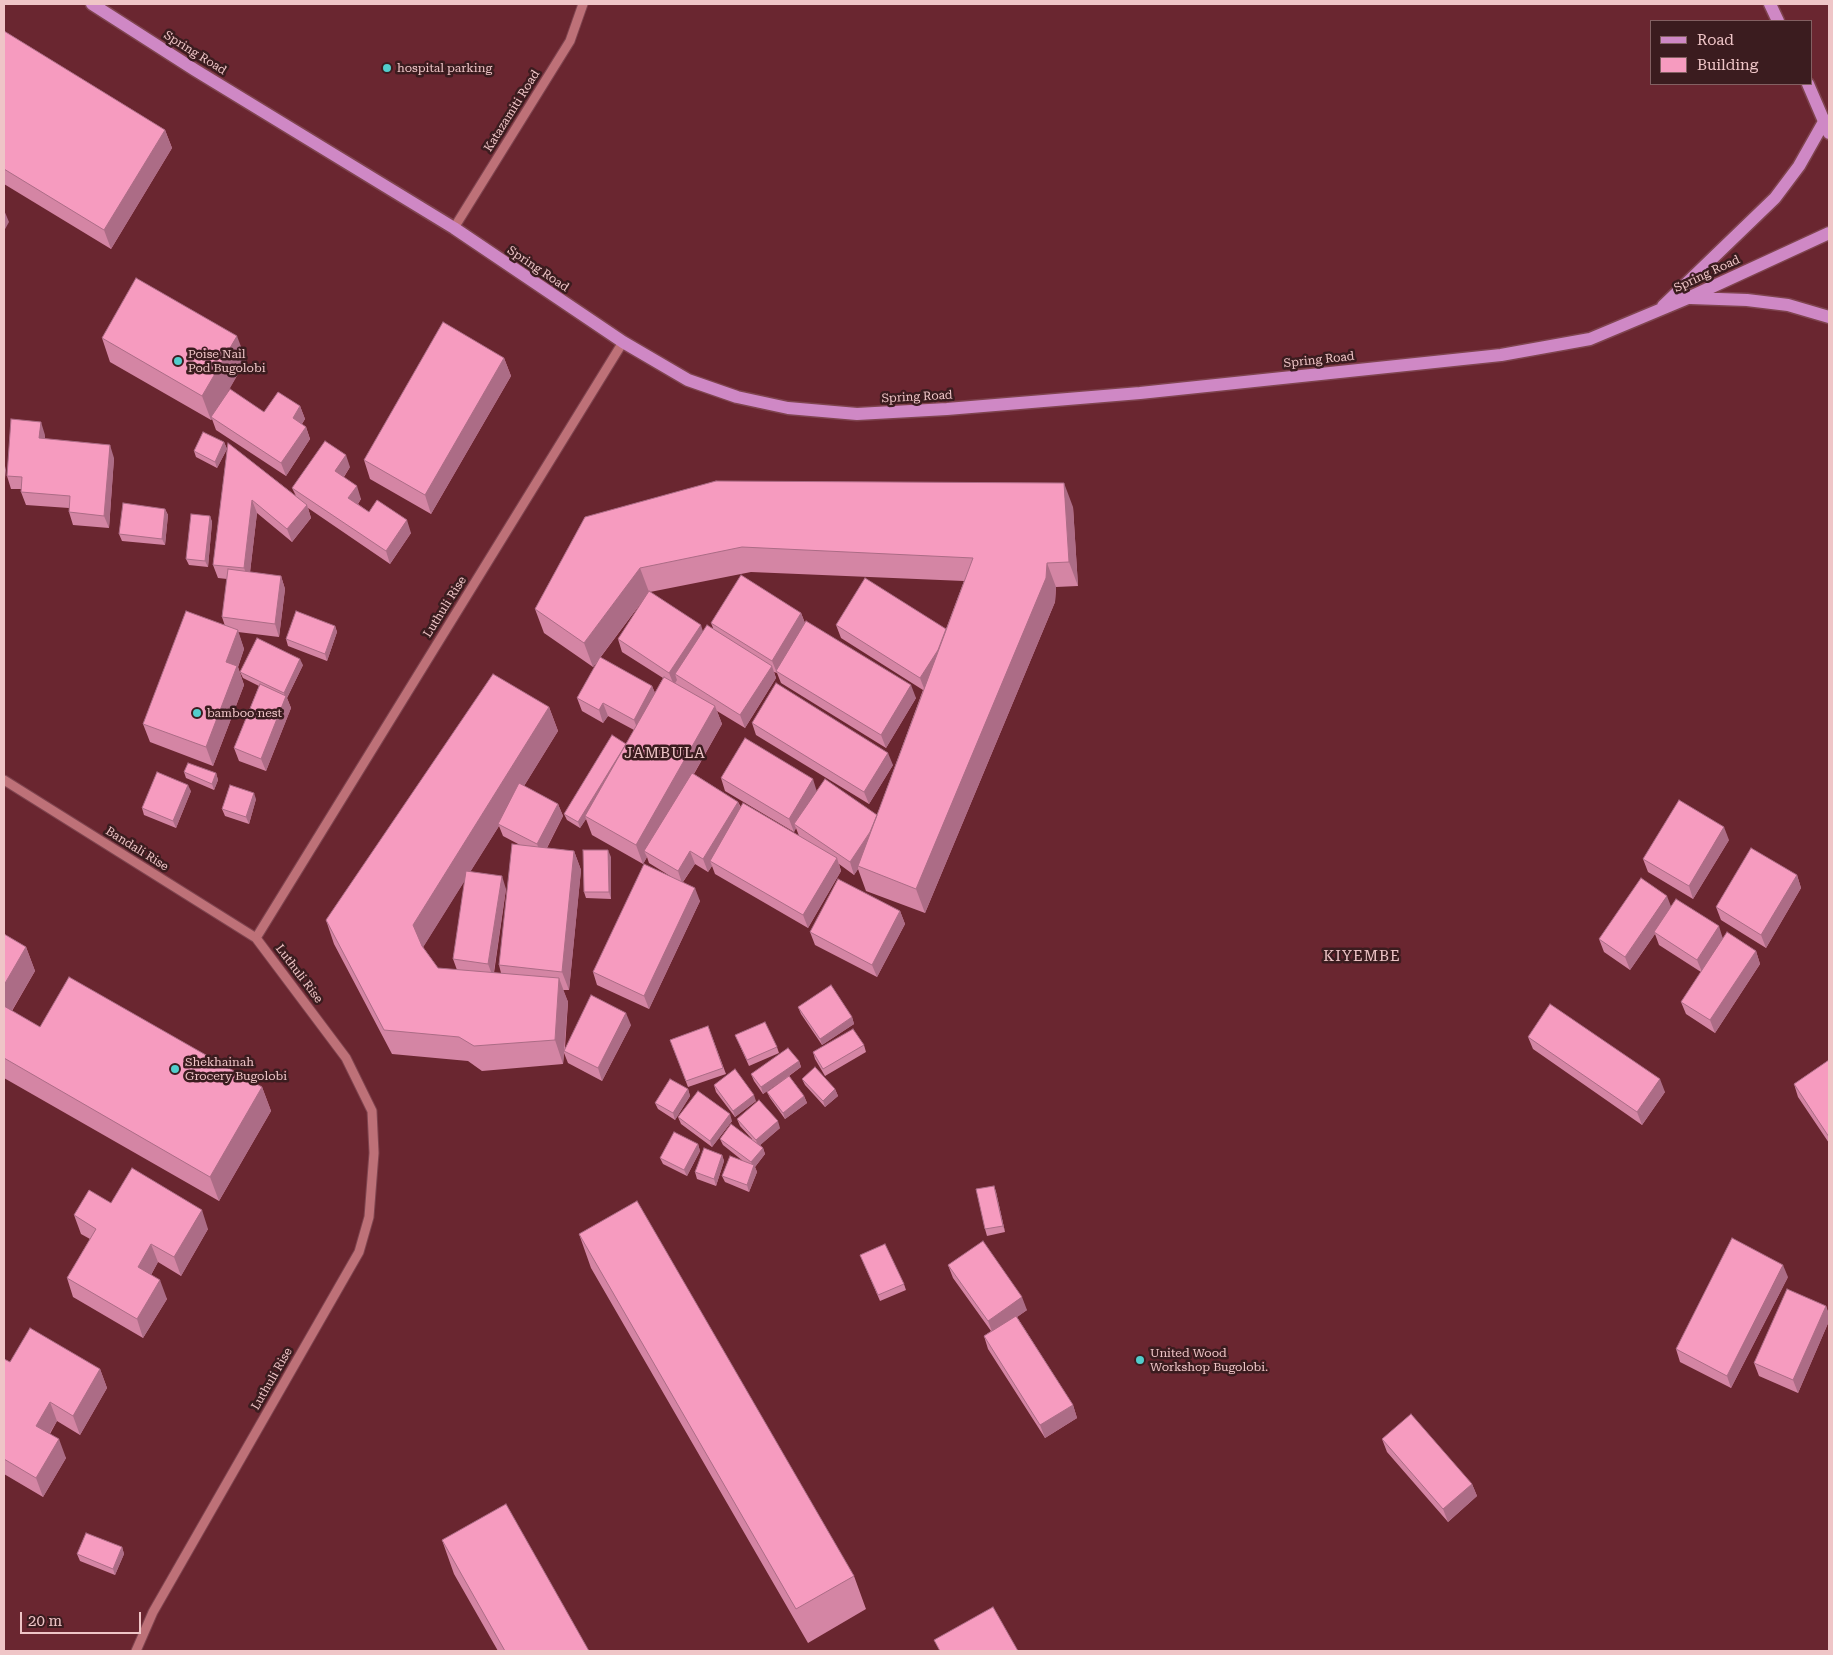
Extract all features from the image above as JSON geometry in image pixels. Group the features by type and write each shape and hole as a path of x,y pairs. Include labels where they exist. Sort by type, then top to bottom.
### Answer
{"main road":[{"name":"Spring Road","path":"92,4 195,70 454,228 623,342 688,380 737,397 788,408 857,414 1140,393 1501,355 1590,339 1655,313 1829,233"},
{"path":"1770,4 1778,20"},
{"path":"1808,85 1829,133"},
{"path":"1655,313 1775,198 1799,166 1825,120"},
{"path":"1688,298 1747,300 1788,305 1829,317"}],"street":[{"name":"Katazamiti Road","path":"454,228 570,41 583,4"},
{"name":"Luthuli Rise","path":"136,1651 154,1612 359,1252 369,1217 374,1154 372,1111 346,1058 256,938 623,342"},
{"name":"Bandali Rise","path":"4,780 256,938"}],"building":[{"path":"4,31 165,130 104,230 4,169"},
{"name":"Poise Nail Pod Bugolobi","path":"136,278 237,336 202,396 102,338"},
{"path":"443,322 504,358 425,495 364,460"},
{"path":"230,389 264,412 278,392 300,406 293,418 306,427 281,463 211,417"},
{"path":"11,419 41,422 39,438 110,445 104,516 69,512 70,496 21,492 22,477 7,476"},
{"path":"203,432 224,442 215,462 194,451"},
{"path":"325,441 346,455 335,471 357,486 348,498 369,512 377,500 407,520 386,551 292,488"},
{"path":"228,443 307,505 287,529 252,500 244,568 213,565"},
{"path":"716,481 1064,483 1069,562 1047,563 1046,578 916,889 858,866 973,558 742,547 640,568 584,643 535,609 585,517"},
{"path":"123,503 165,509 162,539 119,534"},
{"path":"191,514 210,516 205,561 186,559"},
{"path":"228,569 281,576 275,624 222,617"},
{"path":"741,575 801,613 772,661 711,623"},
{"path":"865,578 946,629 938,650 920,678 836,625"},
{"path":"649,591 701,625 669,673 618,639"},
{"name":"bamboo nest","path":"186,611 238,630 226,662 237,666 206,747 143,724"},
{"path":"296,611 335,626 325,654 286,639"},
{"path":"806,621 911,685 881,735 776,671"},
{"path":"707,625 772,666 740,715 675,674"},
{"path":"257,638 300,659 284,693 240,672"},
{"path":"600,657 652,686 634,720 603,703 599,710 577,698"},
{"path":"493,674 549,707 413,925 422,946 438,968 559,978 555,1040 474,1046 459,1037 384,1030 326,920"},
{"path":"664,677 715,706 636,845 585,816"},
{"path":"776,683 888,753 864,792 752,723"},
{"path":"260,684 286,696 261,759 234,748"},
{"path":"612,735 626,744 578,822 564,814"},
{"path":"745,738 813,779 789,819 721,778"},
{"path":"188,763 216,773 212,784 184,772"},
{"path":"157,772 188,785 173,821 142,808"},
{"path":"692,773 738,802 703,859 690,851 678,871 644,851"},
{"path":"825,779 877,815 870,832 850,862 794,824"},
{"path":"519,783 558,804 537,844 498,824"},
{"path":"230,785 254,793 246,817 222,809"},
{"path":"1679,800 1724,827 1689,886 1643,859"},
{"path":"743,803 837,858 803,915 710,861"},
{"path":"512,844 574,851 562,972 499,965"},
{"path":"1751,848 1797,875 1761,935 1716,907"},
{"path":"583,850 608,850 609,892 584,892"},
{"path":"644,864 695,888 644,996 593,972"},
{"path":"466,871 502,876 488,964 453,959"},
{"path":"1641,878 1667,896 1625,957 1599,939"},
{"path":"838,879 900,911 872,965 810,932"},
{"path":"1676,899 1719,926 1697,960 1654,932"},
{"path":"1727,932 1756,951 1710,1020 1681,1002"},
{"path":"4,934 26,947 4,985"},
{"path":"69,977 262,1087 210,1177 4,1058 4,1006 40,1027"},
{"path":"831,985 852,1017 820,1039 798,1007"},
{"path":"591,995 626,1013 598,1068 564,1051"},
{"path":"1550,1004 1660,1079 1637,1112 1528,1037"},
{"path":"765,1022 777,1047 747,1060 735,1035"},
{"path":"708,1026 723,1068 686,1081 670,1040"},
{"path":"853,1029 864,1045 823,1069 813,1052"},
{"path":"788,1048 799,1061 761,1087 751,1074"},
{"path":"1829,1060 1829,1137 1794,1084"},
{"path":"815,1067 835,1089 823,1101 802,1079"},
{"path":"735,1069 754,1095 733,1111 714,1085"},
{"path":"789,1076 804,1096 783,1113 767,1092"},
{"path":"670,1079 688,1089 673,1113 655,1103"},
{"path":"698,1091 730,1114 710,1141 678,1117"},
{"path":"759,1100 778,1121 756,1140 737,1119"},
{"path":"731,1124 763,1148 751,1162 720,1139"},
{"path":"674,1132 698,1144 684,1170 660,1158"},
{"path":"704,1148 722,1155 714,1179 695,1172"},
{"path":"730,1156 754,1165 747,1185 722,1176"},
{"path":"132,1168 202,1210 174,1257 151,1244 138,1267 160,1280 137,1319 67,1278 96,1229 74,1215 89,1190 111,1203"},
{"path":"994,1186 1003,1226 985,1229 976,1189"},
{"path":"637,1201 854,1576 796,1609 579,1234"},
{"path":"1732,1238 1783,1265 1727,1376 1676,1349"},
{"path":"983,1241 1022,1297 988,1321 948,1265"},
{"path":"885,1244 904,1284 878,1295 860,1255"},
{"path":"1787,1289 1826,1306 1793,1380 1754,1363"},
{"path":"1016,1316 1073,1405 1040,1425 984,1336"},
{"path":"30,1328 100,1369 73,1416 50,1402 36,1426 59,1439 36,1478 4,1459 4,1359 10,1362"},
{"path":"1411,1414 1472,1484 1443,1509 1382,1439"},
{"path":"506,1504 589,1651 505,1651 442,1540"},
{"path":"86,1533 122,1547 113,1569 77,1554"},
{"path":"993,1607 1018,1651 940,1651 934,1640"}],"place":[{"name":"hospital parking","path":"387,68"},
{"name":"Poise Nail Pod Bugolobi","path":"178,361"},
{"name":"bamboo nest","path":"197,713"},
{"name":"Shekhainah Grocery Bugolobi","path":"175,1069"},
{"name":"United Wood Workshop Bugolobi.","path":"1140,1360"}],"district":[{"name":"JAMBULA","path":"665,754"},
{"name":"KIYEMBE","path":"1362,957"}]}
